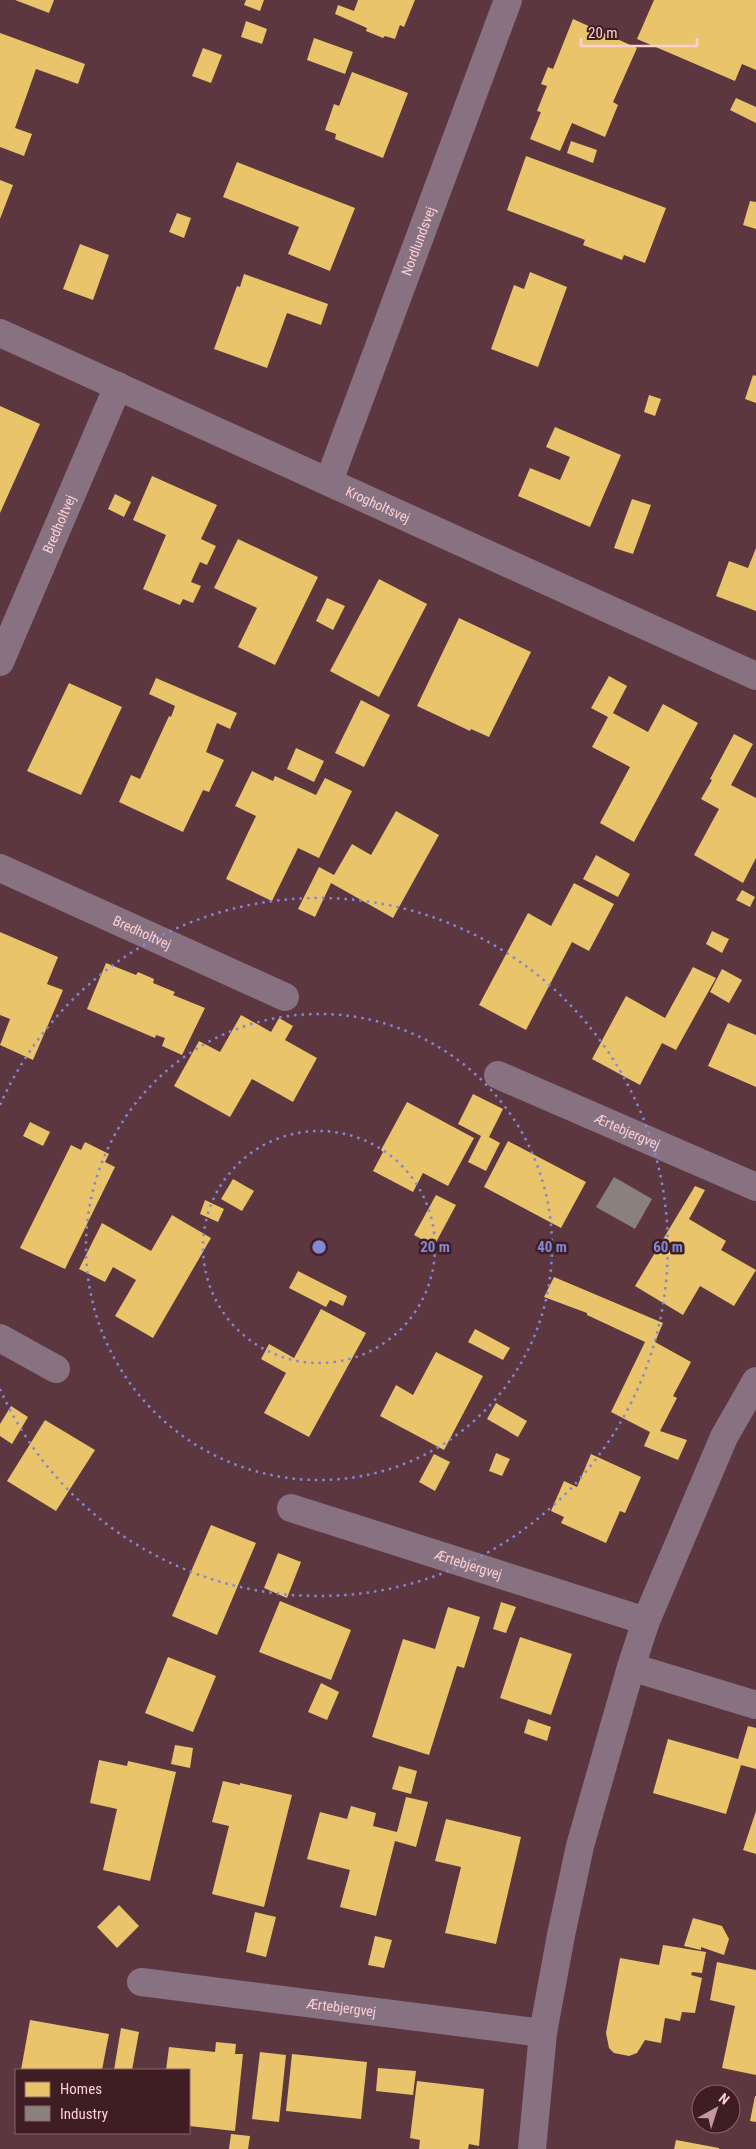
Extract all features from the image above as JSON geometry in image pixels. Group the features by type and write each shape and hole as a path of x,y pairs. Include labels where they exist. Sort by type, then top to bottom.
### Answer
{"street":[{"name":"Nordlundsvej","path":"329,481 508,0"},
{"name":"Krogholtsvej","path":"0,333 756,676"},
{"name":"Bredholtvej","path":"0,662 118,386"},
{"name":"Bredholtvej","path":"0,868 285,997"},
{"name":"Ærtebjergvej","path":"498,1075 756,1187"},
{"path":"0,1338 56,1369"},
{"path":"532,2149 543,2034 580,1846 631,1667 646,1621 724,1437 756,1381"},
{"name":"Ærtebjergvej","path":"291,1508 646,1621"},
{"path":"631,1667 756,1705"},
{"name":"Ærtebjergvej","path":"141,1982 543,2034"}],"building: Homes":[{"path":"15,0 54,0 49,13"},
{"path":"246,0 264,0 260,11 244,5"},
{"path":"358,0 415,0 404,27 400,25 395,39 385,36 383,38 366,31 367,28 335,14 338,5 354,11"},
{"path":"654,0 756,0 756,70 742,64 735,81 637,39"},
{"path":"573,19 637,48 613,102 618,105 605,137 572,123 560,151 530,139 541,112 537,111 547,86 541,84 548,67 553,69"},
{"path":"246,21 267,29 262,44 241,37"},
{"path":"0,33 85,64 78,84 36,69 15,128 32,134 24,156 0,147"},
{"path":"314,38 353,52 345,74 307,60"},
{"path":"203,48 222,55 211,83 192,76"},
{"path":"352,72 408,93 383,158 335,139 336,134 325,130 334,104 339,106"},
{"path":"736,98 756,107 756,123 730,110"},
{"path":"571,141 597,150 593,163 567,153"},
{"path":"526,156 666,208 645,263 624,255 622,260 583,245 585,240 507,210"},
{"path":"237,162 355,208 330,271 288,254 299,227 223,197"},
{"path":"0,180 13,185 0,219"},
{"path":"750,201 756,202 756,229 743,225"},
{"path":"177,213 191,218 184,238 169,232"},
{"path":"80,244 109,255 93,300 63,289"},
{"path":"530,272 567,287 538,367 491,349 514,285 524,289"},
{"path":"244,274 328,304 321,325 287,313 267,368 214,349 237,286 240,287"},
{"path":"753,375 756,376 756,403 745,399"},
{"path":"649,395 661,399 655,416 644,412"},
{"path":"0,406 40,424 0,513"},
{"path":"555,427 621,455 590,527 518,496 530,468 560,480 570,457 546,447"},
{"path":"152,476 217,505 201,539 216,546 207,565 200,562 191,582 201,586 193,603 183,599 180,605 143,589 166,535 133,520"},
{"path":"115,494 131,502 124,517 108,509"},
{"path":"632,499 651,505 633,554 614,548"},
{"path":"238,539 318,577 275,665 238,647 257,608 214,588"},
{"path":"756,548 756,611 716,596 729,561 748,568"},
{"path":"379,579 427,604 379,697 330,671"},
{"path":"327,598 345,606 333,630 316,621"},
{"path":"459,618 531,652 489,737 471,729 470,731 417,706"},
{"path":"609,676 627,686 613,713 648,732 663,704 698,723 634,842 600,823 630,767 592,747 608,717 591,708"},
{"path":"156,678 237,713 230,729 217,723 206,752 224,760 209,792 203,790 183,832 119,802 131,775 140,779 175,706 149,694"},
{"path":"69,683 122,707 81,795 27,771"},
{"path":"361,700 390,715 364,767 335,753"},
{"path":"734,734 753,744 731,785 756,798 756,858 743,883 694,855 719,809 701,799"},
{"path":"296,748 324,761 314,782 287,769"},
{"path":"252,771 273,781 275,776 316,795 325,778 352,791 319,858 298,848 272,901 226,879 256,816 235,806"},
{"path":"396,811 439,835 393,918 331,883 315,917 298,909 319,867 334,875 352,844 371,855"},
{"path":"596,855 630,874 618,897 583,879"},
{"path":"574,883 614,904 589,951 572,942 526,1030 479,1005 528,913 551,926"},
{"path":"742,890 755,897 750,907 736,900"},
{"path":"712,931 729,939 722,953 706,944"},
{"path":"0,932 58,957 47,984 63,990 33,1060 0,1045 10,1019 0,1015"},
{"path":"106,963 136,975 138,972 154,979 153,983 175,992 173,995 205,1008 182,1055 162,1046 165,1038 156,1035 155,1038 87,1009"},
{"path":"693,967 716,978 676,1050 662,1043 640,1085 592,1059 626,996 665,1018"},
{"path":"722,969 742,980 729,1003 710,992"},
{"path":"241,1015 271,1032 279,1018 293,1026 285,1040 317,1058 293,1102 252,1079 230,1117 174,1086 199,1041 220,1052"},
{"path":"728,1023 756,1035 756,1087 708,1066"},
{"path":"473,1094 503,1109 489,1137 500,1143 486,1171 468,1162 481,1136 458,1124"},
{"path":"407,1102 474,1138 448,1186 423,1173 413,1192 373,1171 383,1152 381,1150"},
{"path":"30,1122 50,1132 43,1146 23,1136"},
{"path":"508,1141 586,1182 561,1228 484,1187"},
{"path":"85,1142 109,1154 105,1162 115,1167 65,1269 20,1248 71,1145 81,1150"},
{"path":"233,1179 254,1191 242,1211 221,1199"},
{"path":"695,1186 705,1190 689,1219 726,1241 721,1250 756,1270 734,1306 700,1286 683,1315 635,1286"},
{"path":"436,1195 456,1205 434,1246 414,1235"},
{"path":"205,1200 224,1209 218,1222 200,1214"},
{"path":"172,1215 211,1238 153,1338 115,1316 136,1280 113,1267 105,1282 79,1269 102,1223 151,1251"},
{"path":"298,1271 347,1296 343,1306 330,1300 326,1307 289,1288"},
{"path":"554,1277 663,1323 655,1342 691,1362 673,1396 677,1398 660,1431 687,1440 678,1460 644,1446 650,1432 611,1412 645,1342 587,1315 587,1313 544,1297"},
{"path":"321,1309 366,1333 309,1437 264,1413 286,1373 261,1359 269,1344 294,1358"},
{"path":"475,1329 510,1348 503,1360 468,1342"},
{"path":"436,1352 483,1376 444,1450 380,1416 396,1385 413,1395"},
{"path":"496,1403 527,1421 518,1437 487,1419"},
{"path":"11,1406 28,1417 12,1444 0,1436 0,1424"},
{"path":"45,1420 95,1450 56,1511 7,1481"},
{"path":"496,1453 510,1459 502,1476 489,1471"},
{"path":"434,1454 450,1462 435,1491 419,1482"},
{"path":"591,1454 641,1477 625,1513 620,1511 606,1543 561,1523 564,1517 551,1511 564,1481 577,1487"},
{"path":"211,1525 256,1543 217,1635 172,1616"},
{"path":"278,1553 301,1562 287,1598 264,1588"},
{"path":"280,1601 351,1630 331,1680 259,1652"},
{"path":"501,1602 516,1607 506,1633 493,1629"},
{"path":"448,1607 480,1617 464,1668 457,1666 429,1755 372,1737 403,1639 435,1649"},
{"path":"520,1637 572,1654 551,1715 500,1698"},
{"path":"168,1657 216,1676 193,1732 145,1713"},
{"path":"321,1683 339,1692 327,1720 308,1712"},
{"path":"528,1719 551,1727 547,1741 524,1733"},
{"path":"748,1726 756,1728 756,1769 741,1765 726,1814 653,1793 668,1739 738,1759"},
{"path":"175,1745 193,1748 190,1768 171,1764"},
{"path":"99,1760 127,1766 128,1761 176,1772 150,1881 103,1870 117,1809 90,1803"},
{"path":"399,1766 417,1771 411,1794 392,1789"},
{"path":"223,1781 292,1795 264,1907 212,1894 229,1826 212,1822"},
{"path":"406,1797 428,1802 416,1847 395,1841 376,1916 340,1907 350,1870 307,1859 320,1812 347,1819 351,1806 376,1813 373,1826 397,1832"},
{"path":"756,1811 756,1854 743,1850"},
{"path":"446,1819 521,1837 496,1944 445,1933 461,1867 435,1861"},
{"path":"119,1905 139,1926 117,1948 97,1927"},
{"path":"255,1912 276,1917 266,1957 246,1952"},
{"path":"693,1918 722,1926 729,1939 724,1955 701,1947 701,1950 684,1946"},
{"path":"375,1936 392,1940 384,1968 368,1965"},
{"path":"663,1945 706,1952 702,1973 692,1972 691,1975 702,1978 695,2013 682,2012 680,2021 665,2018 661,2043 645,2040 637,2053 629,2056 614,2053 609,2048 606,2033 620,1958 659,1965"},
{"path":"717,1962 756,1970 756,2075 722,2068 735,2006 710,2000"},
{"path":"30,2020 109,2034 102,2069 21,2069"},
{"path":"121,2028 139,2032 132,2069 114,2069"},
{"path":"216,2042 236,2044 235,2054 243,2054 235,2131 190,2126 190,2069 166,2069 169,2047 215,2052"},
{"path":"260,2052 286,2055 279,2122 252,2119"},
{"path":"292,2054 367,2062 361,2119 286,2111"},
{"path":"378,2068 416,2071 413,2095 376,2091"},
{"path":"417,2081 484,2089 479,2146 469,2144 468,2149 419,2149 420,2140 410,2138"},
{"path":"756,2096 756,2122 750,2121"},
{"path":"231,2134 250,2136 248,2149 229,2149"},
{"path":"676,2140 719,2148 719,2149 674,2149"}],"building: Industry":[{"path":"614,1177 652,1199 635,1229 596,1207"}]}
